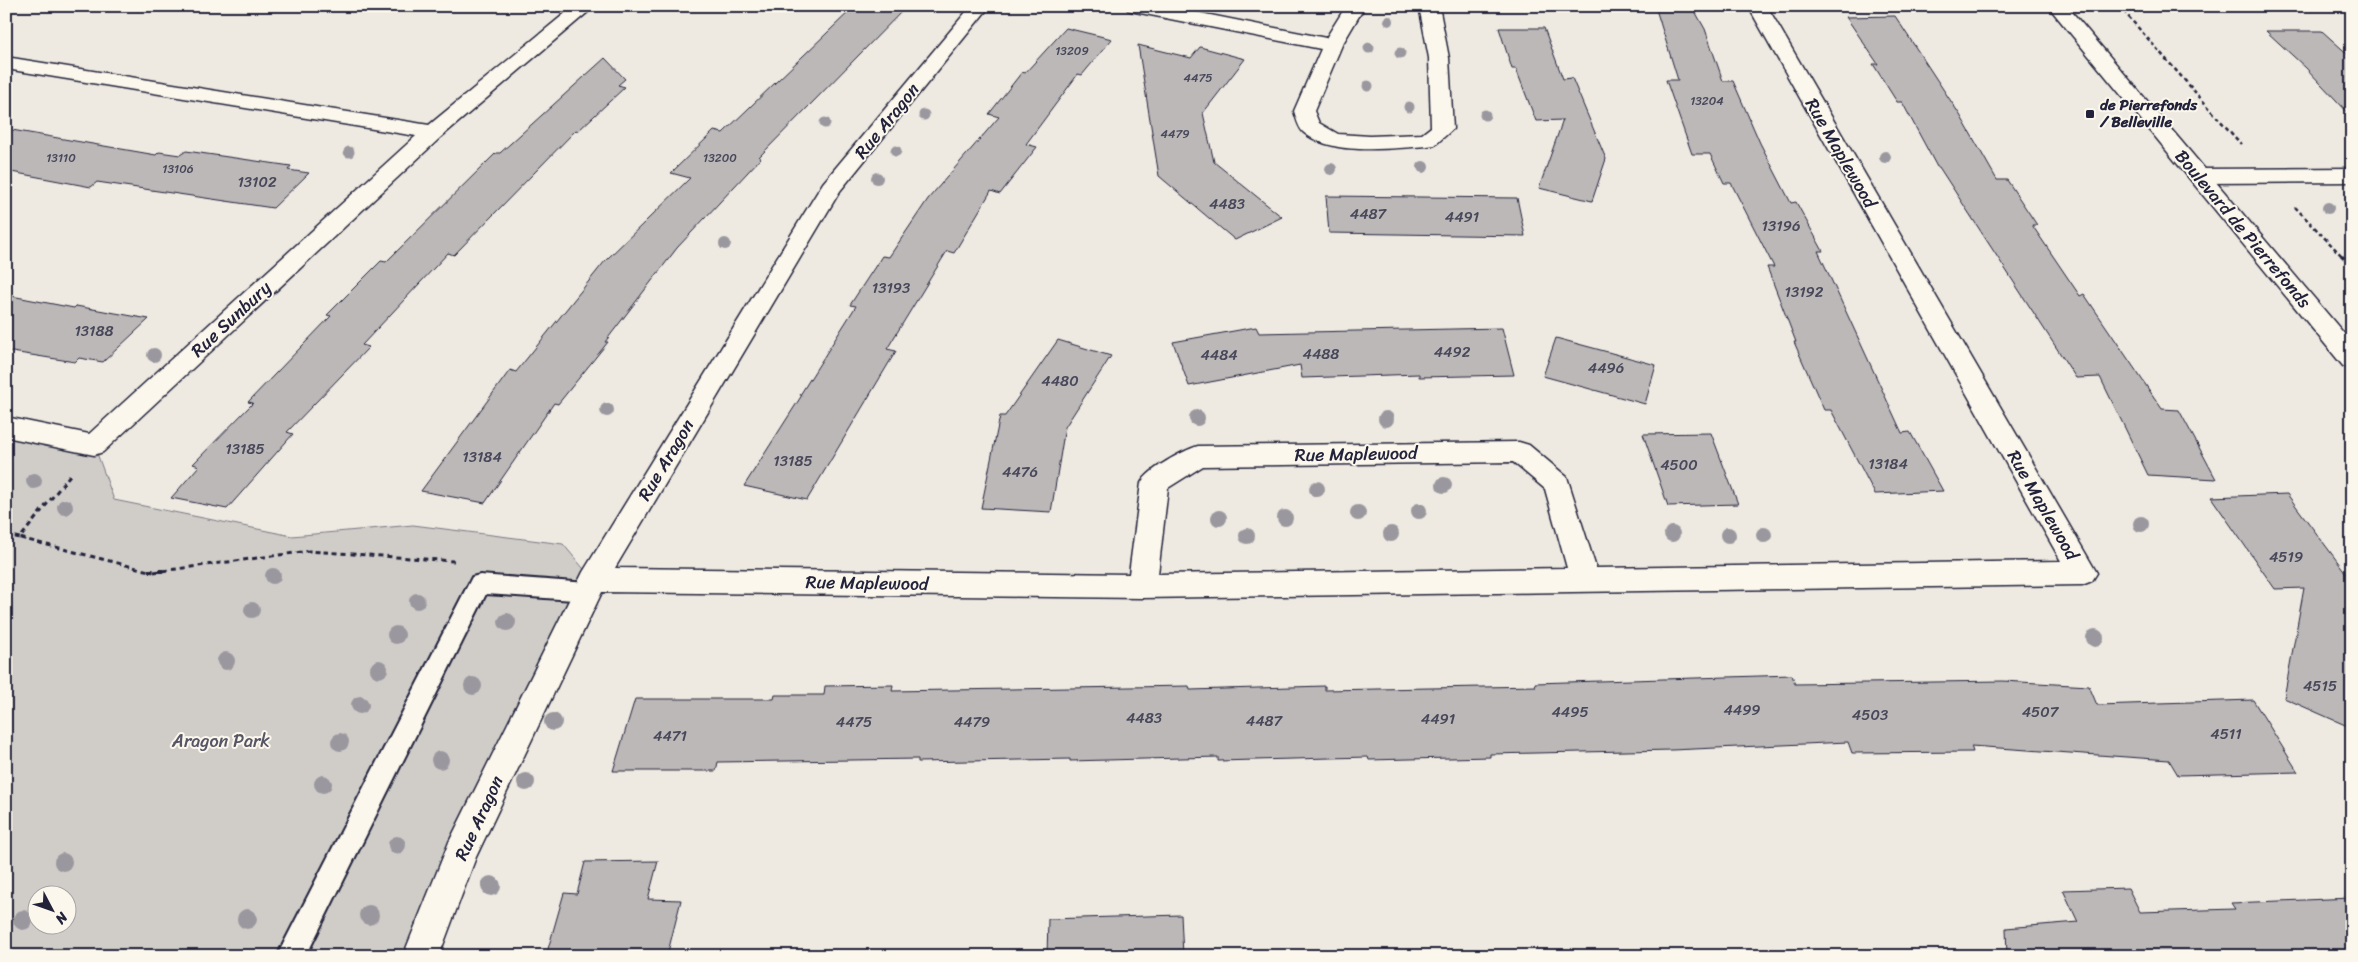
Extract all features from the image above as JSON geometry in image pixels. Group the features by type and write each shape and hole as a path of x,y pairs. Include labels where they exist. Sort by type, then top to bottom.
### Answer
{"street":[{"name":"Rue Sunbury","path":"94,445 433,132 586,6"},
{"name":"Rue Aragon","path":"422,956 461,853 590,586 831,188 981,6"},
{"path":"1135,6 1332,45"},
{"path":"1356,6 1332,45 1304,111 1310,127 1333,140 1370,142 1427,140 1442,128 1439,58 1429,6"},
{"name":"Rue Maplewood","path":"590,586 1142,586 2082,573 1757,6"},
{"name":"Boulevard de Pierrefonds","path":"2056,6 2352,360"},
{"path":"6,63 433,132"},
{"path":"2200,176 2352,175"},
{"path":"6,427 94,445"},
{"name":"Rue Maplewood","path":"1142,586 1155,483 1198,456 1519,452 1557,484 1586,580"}],"lane":[{"path":"291,956 480,584 590,586"}],"path":[{"path":"2119,6 2245,150"},
{"path":"2290,202 2352,266"},
{"path":"20,538 94,445"},
{"path":"6,535 153,572 310,551 457,561 480,584"}],"green space":[{"name":"Aragon Park","path":"6,427 94,445 114,500 292,536 413,525 563,544 593,580 421,956 6,956"}],"building":[{"path":"855,6 907,6 759,157 761,158 677,248 605,342 608,342 558,404 554,403 485,503 421,491 510,370 516,372 605,261 690,178 671,173 714,131 723,133"},
{"path":"1655,6 1692,6 1705,29 1723,81 1733,81 1760,143 1791,203 1796,202 1823,251 1818,251 1902,433 1910,432 1943,491 1875,494 1831,410 1824,410 1794,342 1796,342 1767,267 1774,267 1731,183 1724,183 1710,154 1692,154 1666,80 1678,80"},
{"path":"1895,16 1960,115 1997,180 2007,180 2037,225 2032,225 2080,296 2084,294 2162,409 2179,410 2216,479 2148,475 2100,377 2076,378 1939,167 1937,167 1902,102 1897,102 1873,64 1878,64 1846,17"},
{"path":"1066,28 1112,39 1082,75 1078,74 1026,144 1037,147 1000,194 991,191 954,253 947,251 887,349 896,351 807,500 744,486 856,306 850,305 882,256 889,257 928,199 999,117 989,114 1022,72 1025,73"},
{"path":"1499,28 1544,28 1563,79 1572,78 1606,159 1592,201 1539,188 1563,120 1536,121 1516,69 1512,69"},
{"path":"2266,31 2322,31 2352,58 2352,117 2306,68"},
{"path":"1138,45 1191,58 1200,47 1245,59 1203,113 1214,162 1282,217 1235,240 1159,176"},
{"path":"605,58 625,79 618,85 625,87 578,131 576,130 454,255 448,253 362,345 369,347 287,432 293,434 227,509 171,498 199,466 193,464 253,403 248,402 331,316 327,315 381,261 386,262 496,153 500,153"},
{"path":"6,129 156,155 159,152 180,155 186,151 291,166 288,170 309,173 273,208 97,182 91,187 6,171"},
{"path":"1326,196 1517,198 1525,236 1329,233"},
{"path":"6,295 74,308 76,306 149,319 103,362 79,358 75,362 6,351"},
{"path":"1256,327 1259,333 1502,328 1514,375 1419,377 1419,374 1302,378 1300,365 1189,386 1173,342"},
{"path":"1556,338 1656,365 1645,404 1543,376"},
{"path":"1058,340 1111,356 1065,427 1051,512 981,508 1000,416 1005,416"},
{"path":"1711,433 1738,504 1668,506 1643,434"},
{"path":"2287,494 2352,581 2352,728 2284,698 2304,588 2275,589 2211,497"},
{"path":"1792,675 1795,684 2003,681 2089,686 2097,705 2253,700 2298,772 2178,775 2169,760 1971,746 1973,752 1852,753 1848,742 1672,750 1490,754 1490,757 1369,760 1368,757 1218,761 1218,757 1070,761 1070,759 918,762 918,759 718,762 716,771 613,771 635,699 774,699 775,695 824,695 825,686 893,685 892,691 1189,686 1190,690 1325,686 1325,690 1536,686 1535,683"},
{"path":"658,861 648,899 681,900 667,956 546,956 564,893 577,894 585,862"},
{"path":"2128,888 2140,912 2235,909 2231,903 2352,898 2352,956 2007,956 2006,928 2078,922 2063,890"},
{"path":"1181,915 1183,956 1047,956 1048,919"}],"place":[{"name":"de Pierrefonds / Belleville","path":"2090,114"}]}
